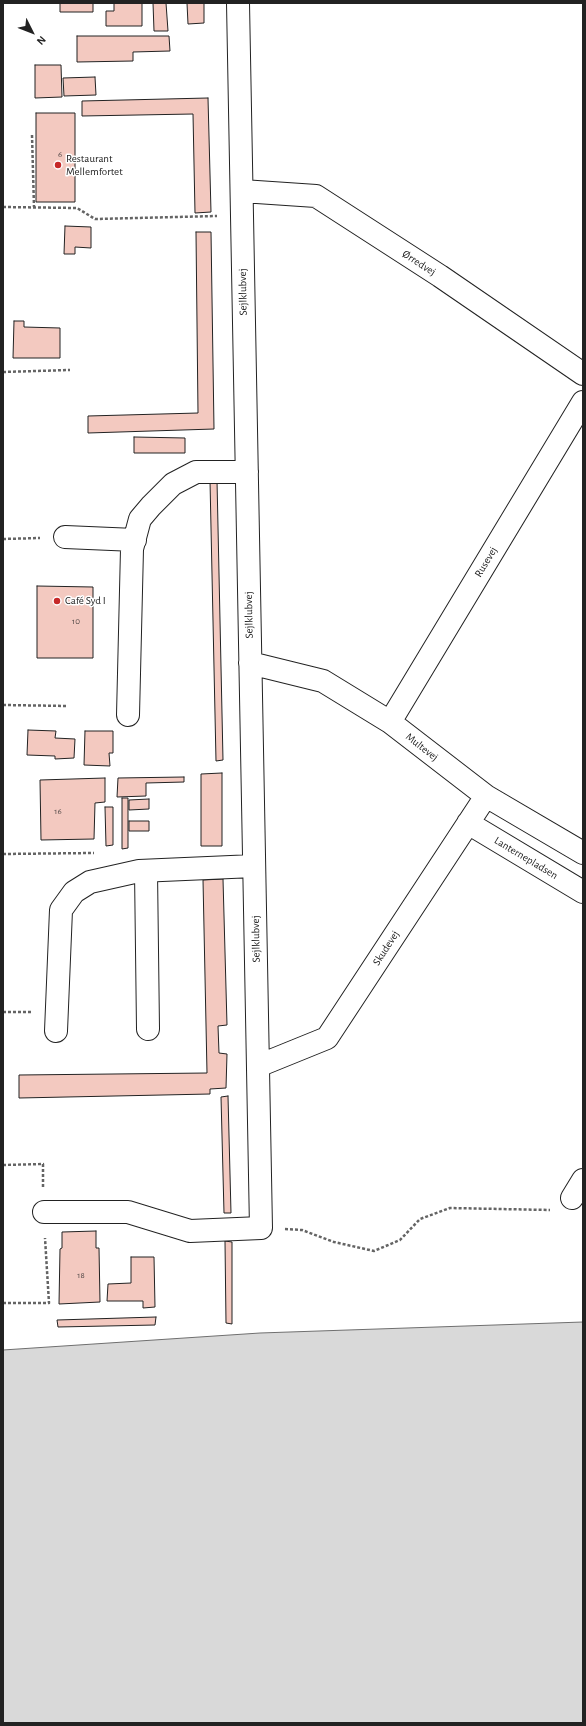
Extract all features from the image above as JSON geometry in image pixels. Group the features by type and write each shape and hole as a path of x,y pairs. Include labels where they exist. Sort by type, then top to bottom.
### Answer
{"street":[{"name":"Sejlklubvej","path":"238,3 261,1228"},
{"name":"Ørredvej","path":"242,191 316,196 440,276 583,374"},
{"name":"Rusevej","path":"390,722 583,402"},
{"path":"128,715 132,549 140,519 173,484 196,472 247,472"},
{"path":"65,537 135,540"},
{"name":"Multevej","path":"250,663 323,681 390,722 486,796 583,853"},
{"name":"Skudevej","path":"258,1066 327,1038 486,796"},
{"name":"Lanternepladsen","path":"468,823 583,892"},
{"path":"56,1031 61,910 74,892 90,882 146,871 254,866"},
{"path":"146,871 148,1028"},
{"path":"44,1212 128,1212 190,1231 261,1228"}],"path":[{"path":"32,135 34,207"},
{"path":"3,207 77,208 95,219 242,216"},
{"path":"3,372 70,370"},
{"path":"3,539 65,537"},
{"path":"3,705 68,706"},
{"path":"3,854 96,853 106,878"},
{"path":"261,1228 302,1230 334,1242 374,1251 400,1240 420,1219 450,1208 550,1210 578,1189"}],"shaded area":[{"path":"583,1322 583,1723 3,1723 3,1350 260,1333"}],"building":[{"path":"60,3 93,3 93,12 60,12"},
{"path":"114,3 142,3 142,26 106,26 106,11 114,11"},
{"path":"153,3 166,3 168,31 154,31"},
{"path":"187,3 204,3 204,23 188,24"},
{"path":"77,36 169,36 170,51 133,52 133,61 77,62"},
{"path":"35,65 61,65 62,97 35,98"},
{"path":"95,77 96,95 64,96 63,78"},
{"path":"208,98 211,212 195,213 193,114 82,116 82,101"},
{"path":"36,113 75,113 75,202 36,202"},
{"path":"65,226 91,227 91,248 75,247 75,254 64,254"},
{"path":"196,232 211,232 214,429 88,433 88,416 198,413"},
{"path":"14,321 24,321 24,327 60,328 60,358 13,358"},
{"path":"134,437 185,438 185,453 134,453"},
{"path":"217,480 223,760 216,761 210,481"},
{"path":"37,586 93,587 93,658 37,658"},
{"path":"28,730 56,731 55,738 75,739 74,758 55,759 55,756 27,755"},
{"path":"85,731 113,731 113,753 109,753 110,766 84,765"},
{"path":"222,773 222,846 201,846 201,774"},
{"path":"184,777 184,782 146,783 146,796 117,797 118,778"},
{"path":"105,778 105,802 95,803 94,839 41,840 40,780"},
{"path":"122,798 128,798 128,848 122,849"},
{"path":"149,799 149,809 129,810 129,800"},
{"path":"105,807 113,807 113,845 106,846"},
{"path":"129,821 149,821 149,831 129,831"},
{"path":"223,879 227,1025 218,1026 219,1053 227,1054 226,1088 210,1089 210,1094 19,1098 19,1075 207,1073 203,880"},
{"path":"228,1096 231,1213 224,1213 221,1097"},
{"path":"96,1231 96,1248 99,1248 100,1302 59,1304 60,1249 62,1248 62,1232"},
{"path":"225,1241 232,1242 232,1324 226,1323"},
{"path":"131,1257 154,1257 155,1307 143,1308 143,1301 107,1301 108,1284 131,1283"},
{"path":"156,1317 155,1325 58,1327 57,1320"}],"place":[{"name":"Restaurant Mellemfortet","path":"58,165"},
{"name":"Café Syd I","path":"57,601"}]}
